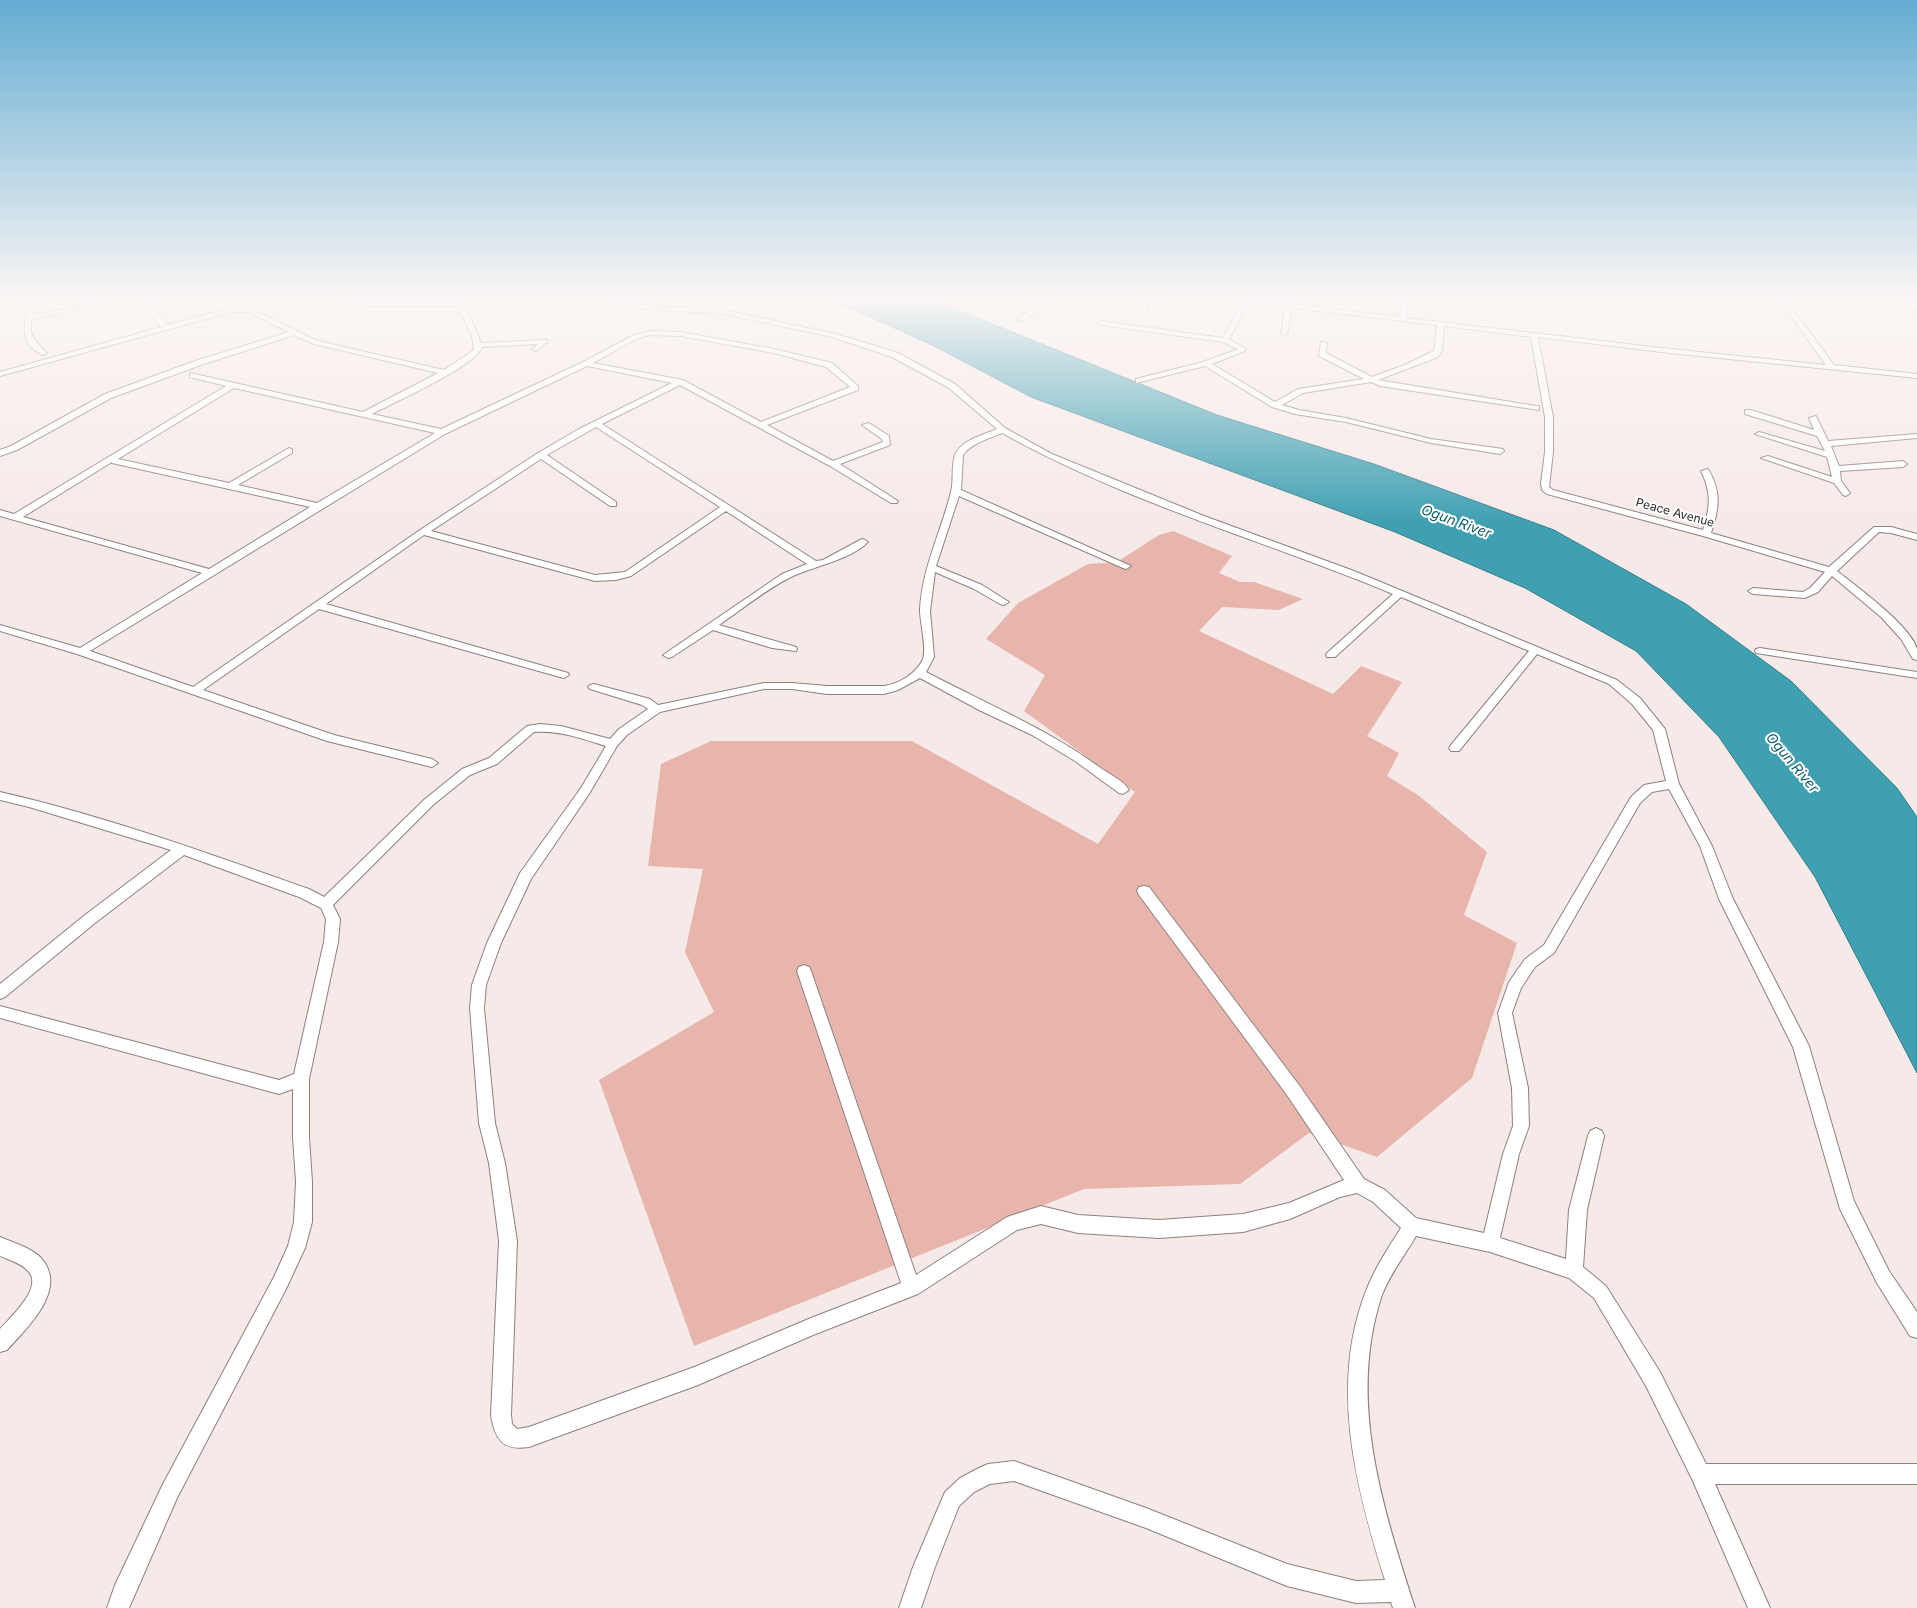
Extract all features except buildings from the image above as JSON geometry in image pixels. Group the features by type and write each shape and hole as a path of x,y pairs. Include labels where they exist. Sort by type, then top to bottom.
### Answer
{"street":[{"path":"0,454 108,396 177,372"},
{"path":"365,414 446,372"},
{"path":"81,652 442,432 569,372"},
{"path":"628,372 680,382 833,464 894,501"},
{"path":"760,426 856,388 837,372"},
{"path":"926,372 952,386 1002,430 1049,456 1201,518 1351,573 1612,682 1636,701 1659,729 1673,784 1706,846 1726,899 1801,1046 1846,1203 1883,1277 1917,1329"},
{"path":"1138,381 1174,372"},
{"path":"1220,372 1275,405 1304,414 1346,420 1431,441 1500,452"},
{"path":"1355,372 1370,380 1396,387 1536,408"},
{"path":"1275,405 1301,391 1370,380 1393,372"},
{"name":"Peace Avenue","path":"1540,372 1548,417 1549,452 1545,488 1558,495 1706,534 1831,571 1885,616 1905,638 1917,657"},
{"path":"1875,372 1917,376"},
{"path":"193,375 232,386 442,432"},
{"path":"195,690 423,532 541,455 680,382"},
{"path":"16,518 232,386"},
{"path":"1748,412 1819,434"},
{"path":"1813,418 1819,434 1827,444 1837,470 1837,481"},
{"path":"598,425 724,508 814,564"},
{"path":"833,464 887,444 886,438 866,425"},
{"path":"1002,430 962,450 959,455 956,491 931,567 925,611 929,657 920,673 894,688 884,690 827,690 764,686 656,709 623,732 613,744 585,791 525,877 494,942 479,985 479,1039 486,1123 497,1163 508,1241 501,1415 503,1429 514,1439 529,1437 698,1375 811,1327 912,1288 1014,1223 1041,1215 1078,1224 1159,1229 1243,1223 1290,1211 1339,1189 1358,1185"},
{"path":"1759,434 1831,455"},
{"path":"1827,444 1917,436"},
{"path":"232,485 289,451"},
{"path":"541,455 612,504"},
{"path":"1765,458 1837,481 1846,493"},
{"path":"112,460 232,485 318,506"},
{"path":"1837,470 1903,464"},
{"path":"1705,471 1715,493 1714,507 1706,534"},
{"path":"956,491 1126,566"},
{"path":"423,532 595,578 616,577 628,574 724,508"},
{"path":"0,513 210,572"},
{"path":"1753,591 1804,595 1814,590 1831,571 1877,529 1891,530 1917,537"},
{"path":"668,654 785,576 814,564 826,562 863,542"},
{"path":"931,567 978,587 1004,602"},
{"path":"1331,654 1399,594"},
{"path":"317,605 564,674"},
{"path":"712,626 776,646 792,649"},
{"path":"0,628 81,652 331,738 432,763"},
{"path":"1455,748 1535,650"},
{"path":"1760,651 1917,675"},
{"path":"920,673 983,707 1036,732 1079,758 1123,790"},
{"path":"594,687 646,702 656,709"},
{"path":"326,904 429,802 466,772 493,761 531,729 539,727 552,729 613,744"},
{"path":"1490,1244 1511,1154 1521,1126 1520,1088 1505,1013 1514,986 1530,964 1549,948 1635,800 1648,788 1673,784"},
{"path":"0,796 30,803 182,849 304,893 326,904 333,919 332,942 301,1078 301,1137 304,1182 302,1222 296,1248 280,1283 170,1491 118,1608"},
{"path":"0,993 90,919 182,849"},
{"path":"1144,891 1293,1090 1358,1185 1379,1196 1412,1226 1490,1244 1574,1271 1600,1292 1653,1379 1700,1474 1759,1608"},
{"path":"804,971 912,1288"},
{"path":"0,1012 279,1087 301,1078"},
{"path":"1574,1271 1578,1210 1596,1136"},
{"path":"910,1608 924,1566 952,1499 967,1485 988,1474 1014,1472 1146,1518 1287,1575 1356,1592 1401,1599 1363,1463 1359,1426 1358,1383 1362,1336 1375,1290 1412,1226"},
{"path":"0,1246 35,1264 43,1277 40,1294 20,1321 0,1343"},
{"path":"1700,1474 1917,1474"}],"shaded area":[{"path":"1173,531 1232,556 1219,573 1240,582 1254,582 1303,599 1279,610 1222,607 1199,631 1333,694 1361,666 1402,682 1367,736 1399,753 1387,776 1418,795 1487,852 1464,915 1517,943 1472,1078 1377,1157 1309,1133 1240,1184 1084,1189 694,1346 599,1080 714,1012 685,952 703,869 648,866 661,764 711,741 912,741 1098,844 1135,792 1024,711 1045,675 986,639 1018,603 1088,564 1117,562 1159,535"}],"water":[{"name":"Ogun River","path":"984,372 1111,372 1217,415 1374,464 1554,530 1686,604 1791,681 1897,788 1917,817 1917,1073 1815,877 1719,737 1636,651 1525,588 1395,532 1031,397"}]}
